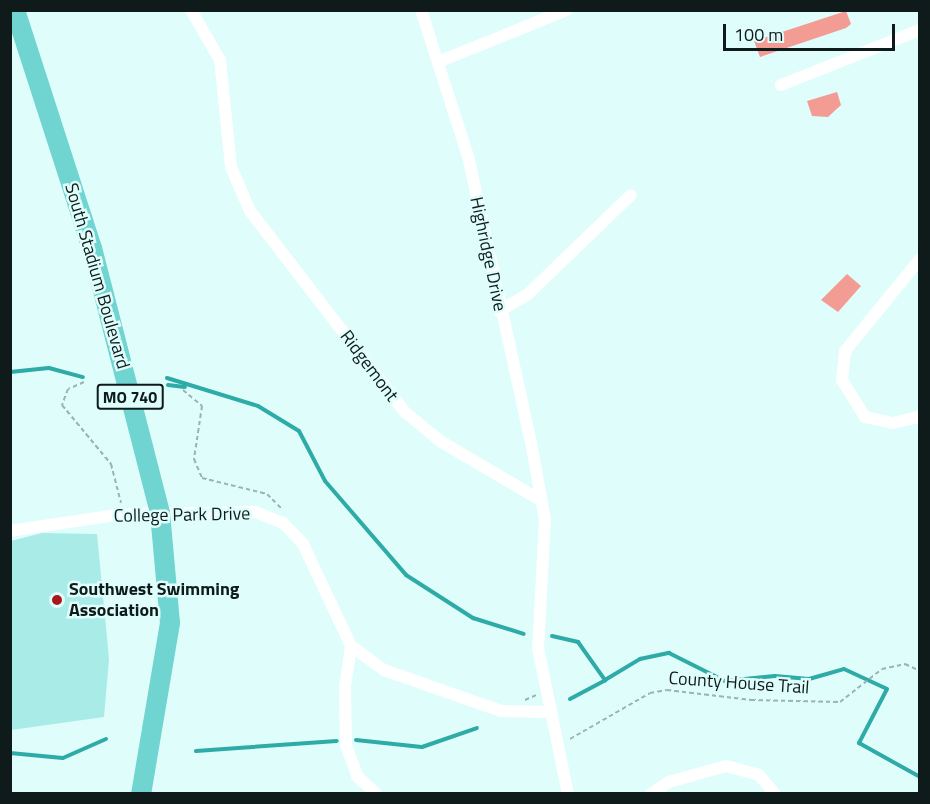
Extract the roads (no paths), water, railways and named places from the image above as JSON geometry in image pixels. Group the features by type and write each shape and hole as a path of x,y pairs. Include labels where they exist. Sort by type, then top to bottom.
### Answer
{"main road":[{"name":"South Stadium Boulevard","path":"15,10 92,248 160,513 170,623 141,794"}],"street":[{"name":"Ridgemont","path":"190,10 220,60 231,167 250,211 405,412 440,441 542,501"},
{"name":"Highridge Drive","path":"421,10 468,156 499,310 542,501"},
{"path":"438,62 567,10"},
{"path":"782,85 920,30"},
{"path":"499,310 527,295 631,195"},
{"path":"920,259 845,351 842,380 852,402 865,417 884,421 920,417"},
{"path":"542,501 537,624 551,712 568,794"},
{"name":"College Park Drive","path":"10,531 122,514 255,512 283,523 303,544 351,646 384,670 501,711 551,712"},
{"path":"351,646 345,687 346,745 357,776 375,794"},
{"path":"651,794 669,782 726,766 759,775 775,794"}],"waterway":[{"path":"10,372 49,368 83,377"},
{"path":"167,378 258,406 299,431 325,481 406,575 473,618 524,634"},
{"name":"County House Trail","path":"168,385 185,387"},
{"path":"552,636 578,642 605,680 640,659 669,653 725,681 775,676 809,679 844,669 887,689 859,743 920,777"},
{"path":"570,699 605,680"},
{"path":"356,740 422,747 477,728"},
{"path":"10,753 63,758 106,739"},
{"path":"196,751 337,741"}],"place":[{"name":"Southwest Swimming Association","path":"57,600"}]}
